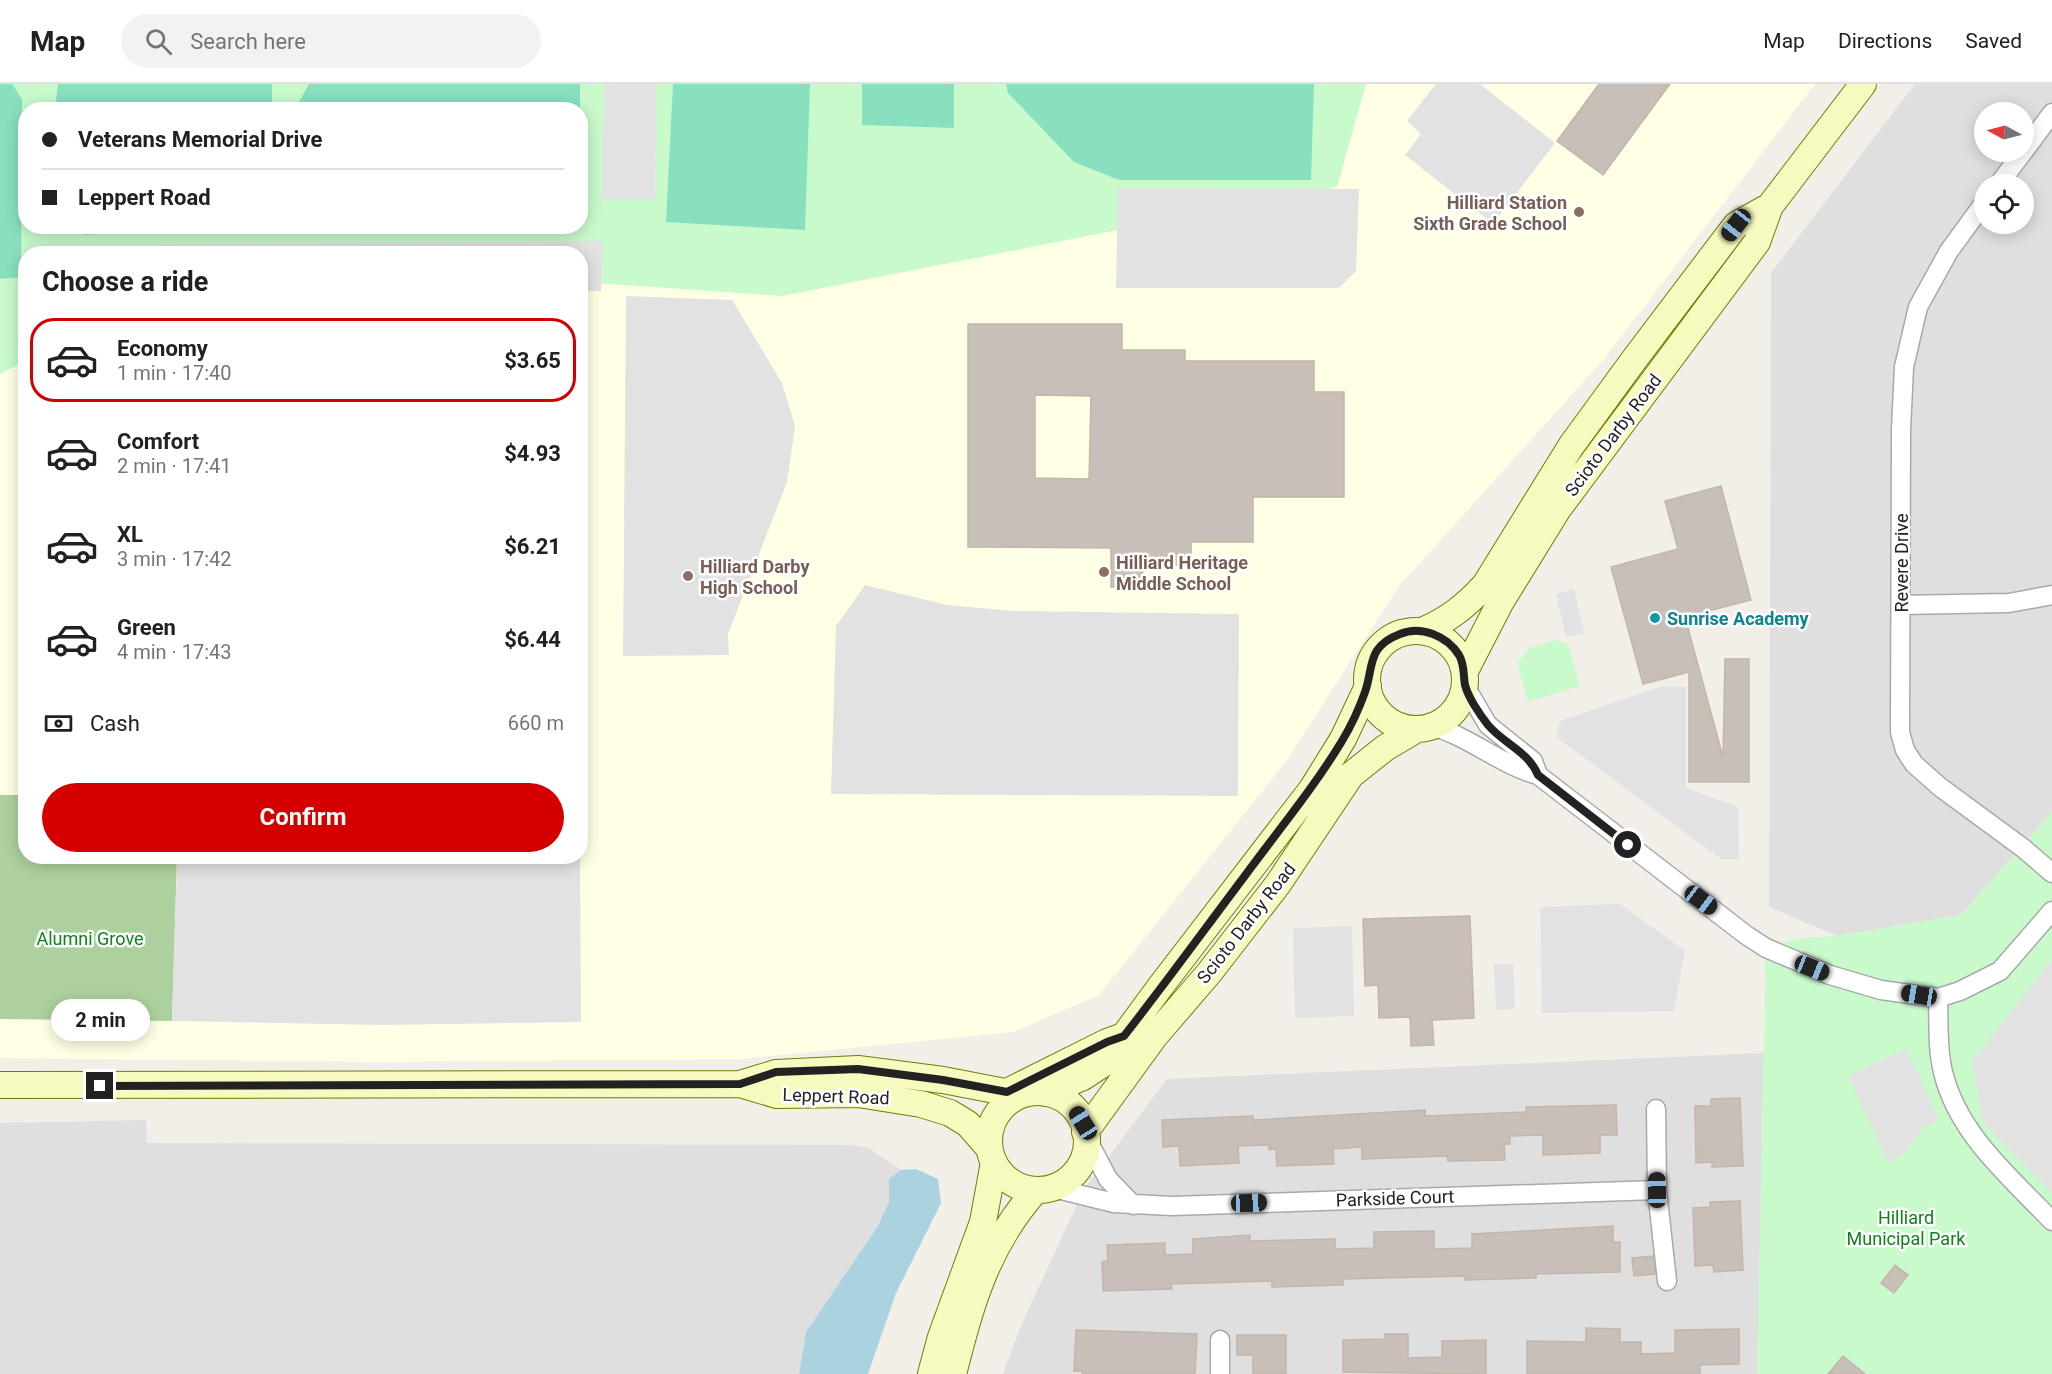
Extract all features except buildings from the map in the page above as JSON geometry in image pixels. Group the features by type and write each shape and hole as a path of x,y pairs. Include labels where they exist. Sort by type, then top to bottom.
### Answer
{"main road":[{"name":"Scioto Darby Road","path":"1465,678 1500,603 1558,509 1757,242 1770,206 1863,84"},
{"name":"Scioto Darby Road","path":"1422,632 1445,621 1467,604 1485,585 1570,446 1636,357 1736,225 1770,206"},
{"path":"1422,632 1434,634 1448,642 1459,655 1465,678 1461,701 1452,714 1425,727 1393,723 1381,714 1372,701 1368,686 1368,669 1375,654 1386,641 1401,633 1422,632"},
{"name":"Scioto Darby Road","path":"1024,1093 1083,1077 1115,1056 1124,1036 1312,789 1343,739 1368,686"},
{"name":"Scioto Darby Road","path":"1086,1135 1154,1036 1209,973 1278,884 1351,776 1385,748 1425,727"},
{"path":"931,1374 941,1337 983,1222 991,1155 992,1122 1001,1109 1024,1093 1107,1042 1124,1036"},
{"name":"Leppert Road","path":"740,1084 776,1072 858,1069 1024,1093"},
{"name":"Leppert Road","path":"0,1085 740,1084 777,1095 858,1094 921,1104 961,1119 991,1155"},
{"path":"991,1155 1006,1179 1020,1187 1044,1189 1065,1182 1077,1171 1085,1156 1086,1135 1075,1108 1061,1098 1024,1093"},
{"path":"953,1374 968,1315 985,1266 1006,1227 1044,1189"}],"street":[{"path":"2034,137 2052,113"},
{"name":"Revere Drive","path":"1974,217 1949,251 1918,307 1904,367 1901,430 1900,753 1940,787 2023,848 2052,873"},
{"path":"1901,605 2009,603 2052,595"},
{"path":"1465,678 1488,725 1533,761 1538,775"},
{"path":"1425,727 1456,733 1526,771 1538,775 1766,948 1851,981 1881,990 1938,998 1980,983 2000,971 2052,911"},
{"path":"1938,998 1942,1071 1961,1120 1976,1141 2052,1221"},
{"path":"1656,1108 1657,1190 1667,1281"},
{"path":"1086,1135 1108,1179 1133,1205"},
{"name":"Parkside Court","path":"1044,1189 1133,1205 1657,1190"},
{"path":"1220,1340 1220,1374"}],"shaded area":[{"path":"0,84 1815,84 1604,359 1399,586 1285,763 1099,995 1013,1032 740,1059 382,1062 0,1058"},
{"path":"604,84 656,84 655,199 602,199"},
{"path":"1436,84 1480,84 1555,143 1493,224 1405,155 1421,134 1407,121"},
{"path":"1915,84 2052,84 2052,812 1961,915 1838,936 1769,907 1771,273"},
{"path":"1118,188 1359,189 1356,271 1339,288 1116,288"},
{"path":"603,241 601,291 588,291 588,246 159,246 163,244"},
{"path":"626,296 732,300 782,383 795,426 787,482 728,634 729,655 623,656"},
{"path":"865,585 947,605 1013,611 1239,614 1238,796 831,794 836,626"},
{"path":"1574,589 1584,633 1566,637 1556,594"},
{"path":"1660,687 1686,687 1686,788 1738,807 1739,859 1721,859 1556,737 1560,721"},
{"path":"177,864 580,864 581,1022 382,1025 172,1021"},
{"path":"1620,904 1685,951 1674,1011 1542,1013 1540,907"},
{"path":"1352,926 1354,1016 1295,1018 1293,928"},
{"path":"2052,960 2052,1193 1982,1122 1972,1061"},
{"path":"1494,964 1513,964 1515,1009 1496,1010"},
{"path":"1906,1049 1939,1120 1922,1128 1904,1154 1888,1162 1848,1076"},
{"path":"1764,1053 1757,1374 1003,1374 1020,1328 1084,1189 1167,1079"},
{"path":"146,1120 147,1143 852,1145 868,1148 901,1170 889,1179 889,1202 878,1226 806,1332 799,1374 0,1374 0,1123"}],"green space":[{"path":"0,84 1366,84 1337,187 782,296 588,282 588,246 18,246 18,365 0,374"},
{"path":"0,84 12,84 22,99 22,102 18,102 18,234 21,234 21,246 18,246 18,277 0,279"},
{"path":"58,84 272,84 272,102 56,102"},
{"path":"309,84 580,84 580,102 299,102"},
{"path":"673,84 810,84 805,230 666,222"},
{"path":"862,84 954,84 954,128 862,125"},
{"path":"1006,84 1314,84 1311,180 1119,180 1074,162 1008,93"},
{"path":"1555,640 1568,644 1580,686 1528,702 1517,664 1529,648"},
{"name":"Alumni Grove","path":"0,795 18,795 18,864 177,864 172,1021 0,1019"},
{"name":"Hilliard Municipal Park","path":"2052,812 2052,1374 1757,1374 1766,948 1801,938 1838,936 1961,915"}],"water":[{"path":"916,1169 938,1179 941,1203 896,1293 868,1374 799,1374 806,1332 878,1226 889,1202 889,1179 901,1170"}],"place":[{"name":"Hilliard Station Sixth Grade School","path":"1579,212"},
{"name":"Hilliard Heritage Middle School","path":"1104,572"},
{"name":"Hilliard Darby High School","path":"688,576"},
{"name":"Sunrise Academy","path":"1655,618"}],"route":[{"path":"100,1086 740,1084 776,1072 858,1069 892,1072 1007,1092 1107,1042 1124,1036 1273,837 1312,789 1343,739 1360,706 1368,686 1368,669 1375,654 1386,641 1401,633 1418,631 1434,634 1448,642 1459,655 1465,670 1465,686 1488,725 1533,761 1538,775 1628,845"}]}
